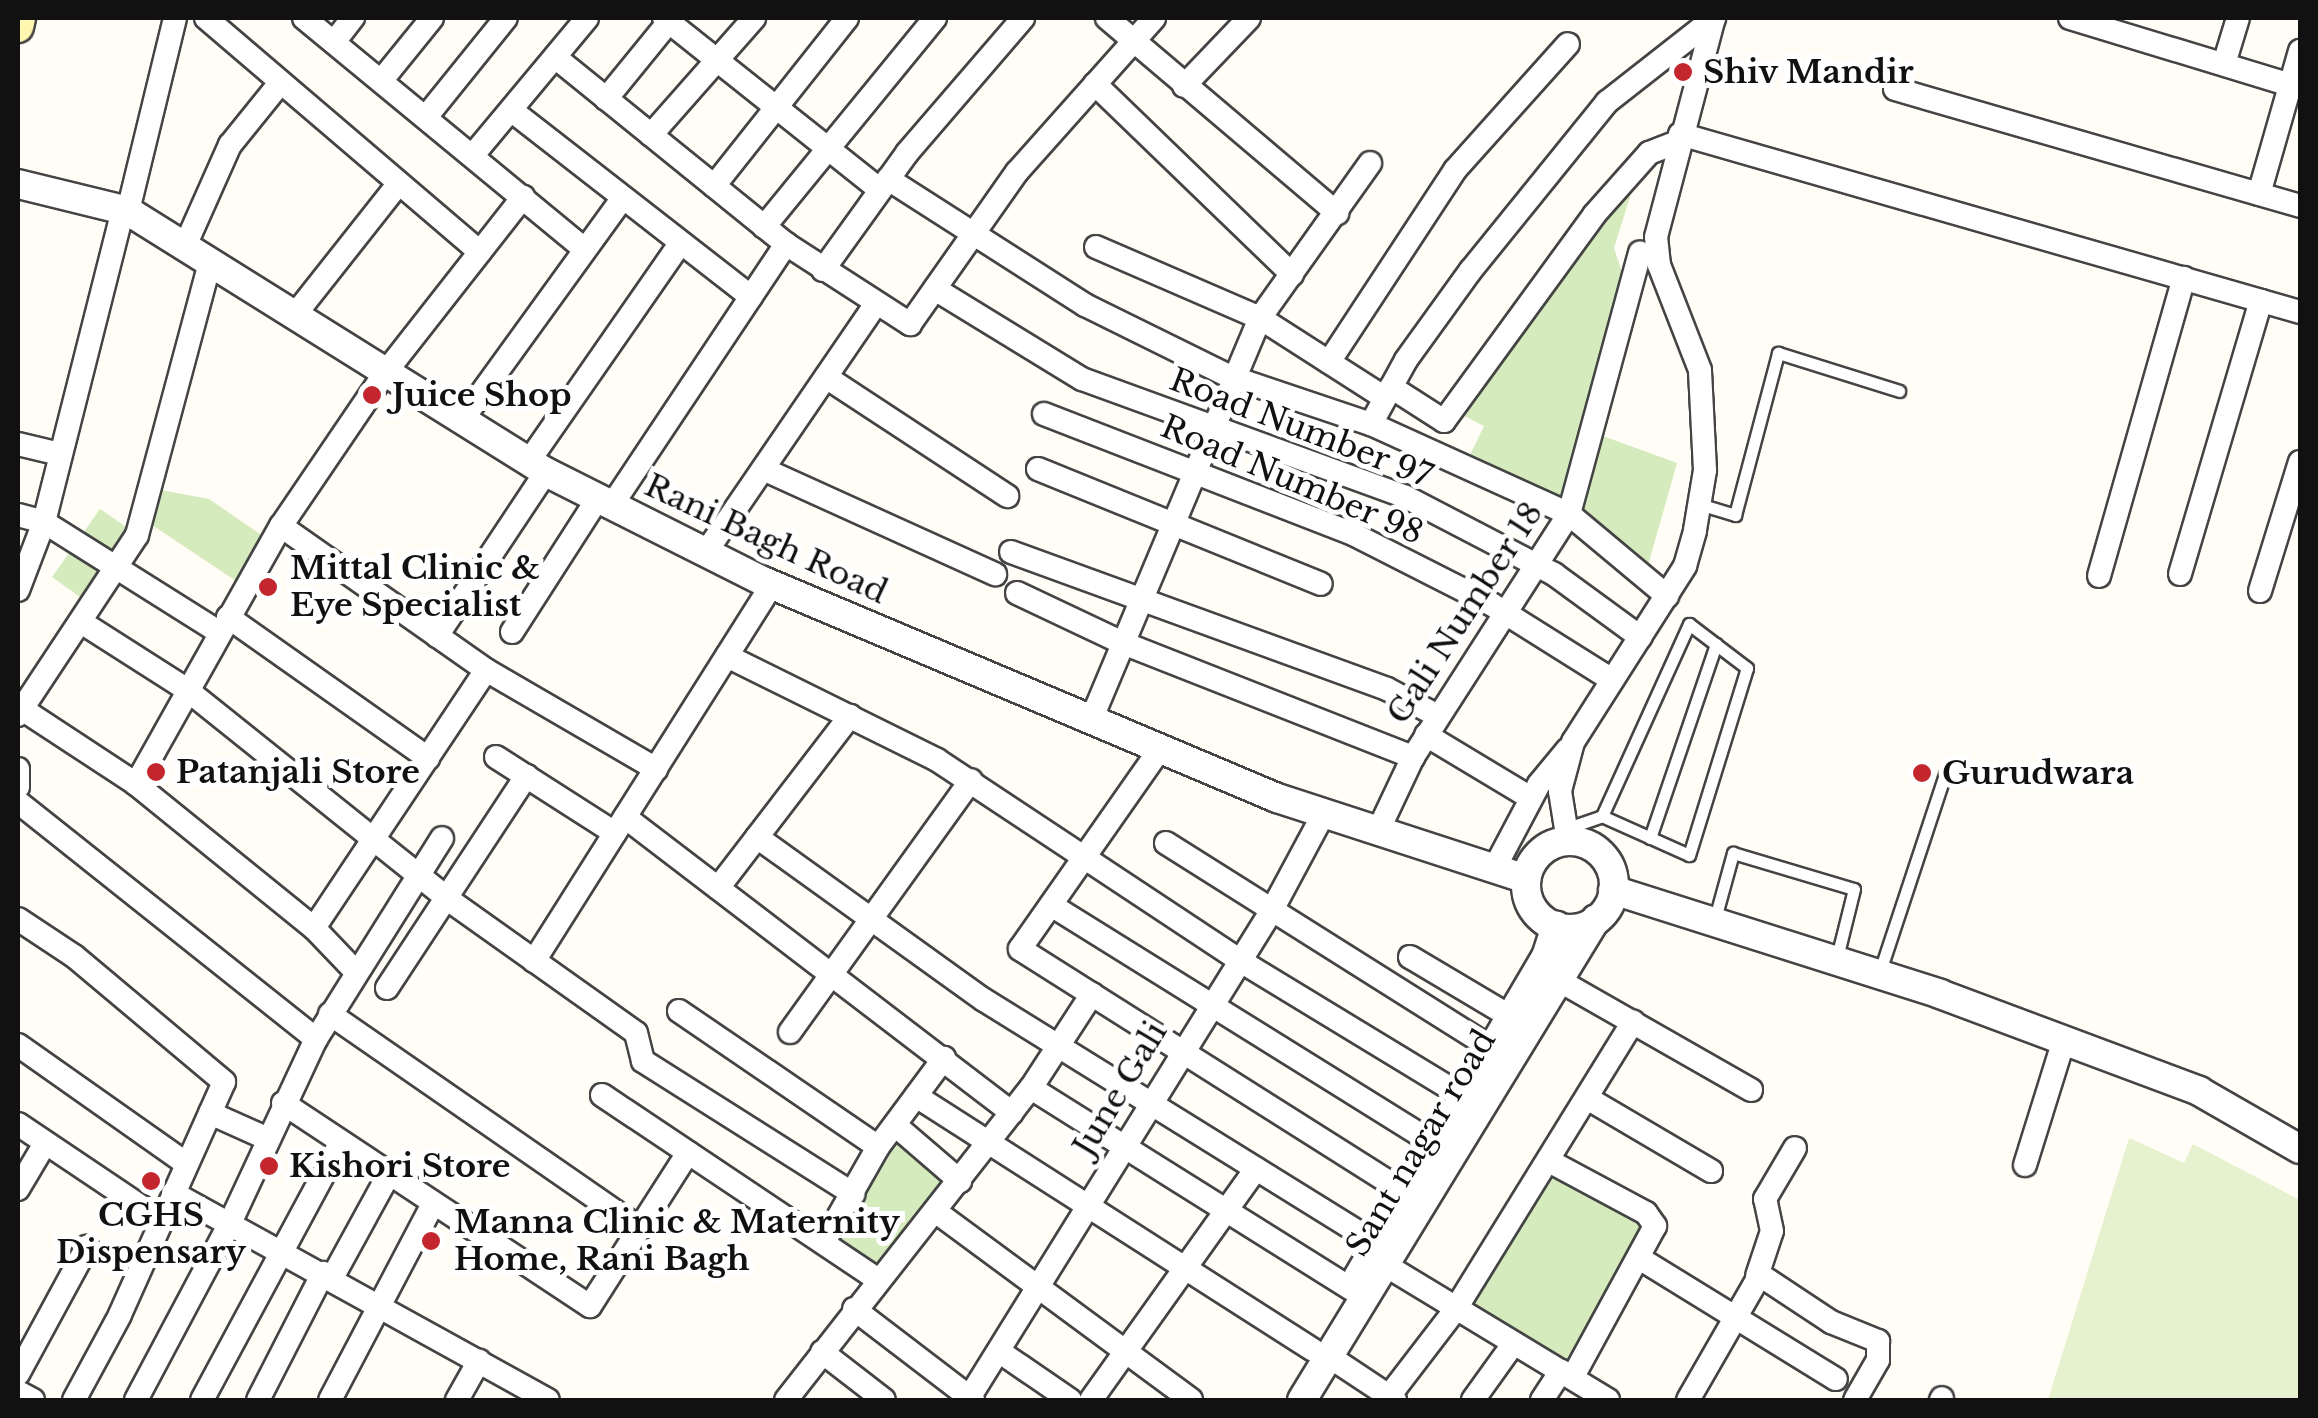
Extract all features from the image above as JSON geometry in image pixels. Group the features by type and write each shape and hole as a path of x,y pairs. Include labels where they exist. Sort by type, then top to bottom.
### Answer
{"main road":[{"path":"18,27 20,18"}],"street":[{"path":"18,590 44,522 174,18"},
{"path":"206,18 480,252"},
{"path":"304,18 584,248"},
{"path":"334,42 353,18"},
{"path":"381,80 432,18"},
{"path":"426,117 506,18"},
{"path":"474,155 587,18"},
{"path":"651,135 754,18"},
{"path":"714,186 847,18"},
{"path":"764,226 823,147 936,18"},
{"path":"823,270 884,185 1023,18"},
{"path":"1108,18 1337,213"},
{"path":"555,57 786,244 910,324 973,233 1154,18"},
{"path":"1184,86 1249,18"},
{"path":"1494,868 1531,798 1573,742 1685,566 1699,504 1706,415 1700,370 1659,266 1656,237 1679,138 1714,18"},
{"path":"1371,424 1388,392 1471,270 1607,102 1714,18"},
{"path":"2070,18 2290,86"},
{"path":"2224,64 2238,18"},
{"path":"606,99 669,19 823,147 973,233 1086,305 1231,377 1371,424 1569,514 1667,596"},
{"path":"1330,362 1456,170 1568,44"},
{"path":"2258,194 2300,52"},
{"path":"185,246 230,145 280,82"},
{"path":"1095,84 1292,274"},
{"path":"1894,89 2300,206"},
{"path":"511,110 750,297"},
{"path":"1096,247 1260,318 1330,362 1444,421 1594,215 1649,153 1679,138 2300,312"},
{"path":"1091,720 1231,377 1260,318 1370,162"},
{"path":"294,316 400,183"},
{"name":"Rani Bagh Road","path":"18,184 126,211 537,467 772,585 1160,749 1324,813 1526,879"},
{"path":"136,784 281,526 385,373 523,197"},
{"path":"462,420 622,199"},
{"path":"437,636 537,467 679,244"},
{"path":"512,632 786,244"},
{"name":"Gali Number 18","path":"1378,830 1412,757 1569,514 1640,252"},
{"path":"210,262 140,526 116,570 20,712 136,784 314,928 356,972"},
{"path":"2099,576 2184,278"},
{"name":"Road Number 97","path":"935,289 1082,379 1212,430 1406,498 1535,564 1640,637"},
{"path":"2180,574 2262,301"},
{"path":"706,552 874,304"},
{"path":"826,376 1007,496"},
{"name":"Road Number 98","path":"1044,414 1353,534 1504,612 1612,680"},
{"path":"18,444 60,454"},
{"path":"2260,591 2300,462"},
{"path":"763,469 994,574"},
{"path":"1038,469 1321,584"},
{"path":"18,514 44,522 116,570 224,625 428,758"},
{"path":"281,526 486,670 656,769"},
{"path":"1011,552 1387,689 1531,798"},
{"path":"534,961 772,585"},
{"path":"1016,593 1123,643 1412,757"},
{"path":"81,622 186,689 448,900 636,1033 643,1061 853,1194"},
{"path":"728,656 970,780 1239,960 1464,1098"},
{"path":"314,928 486,670"},
{"path":"718,888 850,716"},
{"path":"1567,835 1560,791 1573,742"},
{"path":"1160,749 1020,949 1407,1194"},
{"path":"496,757 620,825 718,888 1012,1113"},
{"path":"18,768 18,787"},
{"path":"387,988 526,776"},
{"path":"790,1032 970,780"},
{"path":"18,802 316,1039"},
{"name":"June Gali","path":"971,1399 1040,1291 1180,1050 1214,1004 1272,910 1324,813"},
{"path":"1567,835 1592,846 1604,857 1613,890 1596,920 1556,926 1534,912 1526,879 1543,849 1567,835"},
{"path":"758,837 1058,1046 1256,1169 1455,1310 1608,1400"},
{"path":"136,1400 231,1220 316,1039 442,838"},
{"path":"1166,843 1492,1049"},
{"path":"1613,890 1879,974 2064,1040 2199,1091 2300,1149"},
{"path":"1051,905 1436,1144"},
{"path":"18,920 219,1071 224,1082 74,1400"},
{"name":"Sant nagar road","path":"1282,1400 1321,1354 1378,1256 1560,981 1596,920"},
{"name":"Sant nagar road","path":"1302,1400 1351,1288 1378,1256 1407,1194 1511,1017 1556,926"},
{"path":"1410,957 1511,1017"},
{"path":"1560,981 1750,1090"},
{"path":"789,1399 854,1308 1031,1088 1092,994"},
{"path":"678,1011 878,1148"},
{"path":"330,1014 639,1228"},
{"path":"916,1096 992,1140 1390,1399 1455,1310 1633,1022"},
{"path":"2026,1165 2064,1040"},
{"path":"18,1044 185,1163"},
{"path":"824,1242 878,1148 944,1058"},
{"path":"1031,1088 1351,1288"},
{"path":"602,1095 878,1280"},
{"path":"1587,1098 1711,1171"},
{"path":"283,1104 590,1306 688,1153"},
{"path":"210,1113 268,1139"},
{"path":"18,1124 161,1220"},
{"path":"895,1125 960,1180"},
{"path":"202,1400 341,1142"},
{"path":"18,1189 44,1145"},
{"path":"1688,1400 1757,1276 1772,1230 1765,1199 1795,1148"},
{"path":"1542,1400 1566,1375 1639,1258 1652,1218 1549,1162"},
{"path":"1091,1400 1256,1169"},
{"path":"258,1400 389,1174"},
{"path":"173,1193 231,1220 548,1400"},
{"path":"330,1400 433,1204"},
{"path":"935,1211 1191,1400"},
{"path":"18,1374 87,1248"},
{"path":"1639,1258 1836,1378"},
{"path":"1757,1276 1831,1322 1878,1341 1878,1360 1856,1400"},
{"path":"854,1308 971,1399"},
{"path":"1473,1400 1514,1344"},
{"path":"822,1352 884,1400"},
{"path":"1000,1352 1070,1400"},
{"path":"457,1400 479,1361"},
{"path":"18,1392 34,1400"}],"lane":[{"path":"1699,504 1734,515 1778,352 1899,392"},
{"path":"1567,835 1602,816 1690,624 1747,668 1689,855 1602,816"},
{"path":"1650,838 1716,644"},
{"path":"1879,974 1946,771"},
{"path":"1714,922 1734,854 1854,889 1836,961"}],"green space":[{"path":"1639,168 1614,248 1631,300 1592,432 1677,463 1645,576 1469,457 1484,426 1453,410"},
{"path":"155,489 209,499 266,538 239,583 146,521"},
{"path":"100,509 135,533 114,564 79,539"},
{"path":"74,546 109,571 87,602 52,577"},
{"path":"896,1131 954,1182 879,1276 829,1239"},
{"path":"2129,1138 2184,1163 2193,1144 2300,1200 2300,1400 2048,1400"},
{"path":"1552,1170 1648,1226 1566,1366 1471,1310"}],"place":[{"name":"Shiv Mandir","path":"1683,72"},
{"name":"Juice Shop","path":"372,395"},
{"name":"Mittal Clinic & Eye Specialist","path":"268,587"},
{"name":"Patanjali Store","path":"156,772"},
{"name":"Gurudwara","path":"1922,773"},
{"name":"Kishori Store","path":"269,1166"},
{"name":"CGHS Dispensary","path":"151,1181"},
{"name":"Manna Clinic & Maternity Home, Rani Bagh","path":"431,1241"}]}
